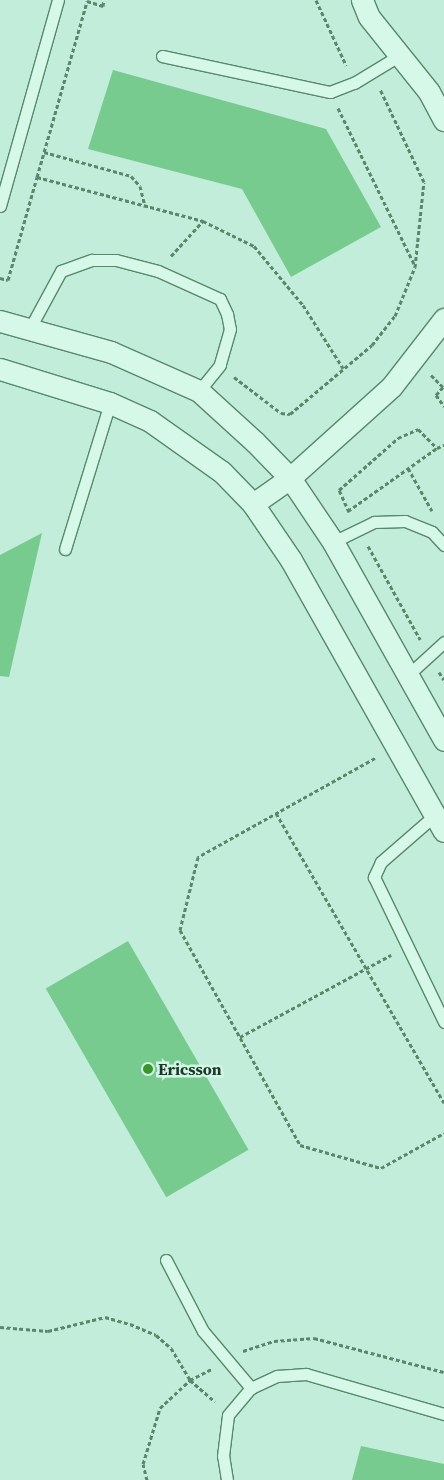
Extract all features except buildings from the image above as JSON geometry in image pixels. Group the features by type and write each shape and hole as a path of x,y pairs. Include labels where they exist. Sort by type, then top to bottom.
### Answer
{"street":[{"path":"362,0 370,17 429,92 444,120"},
{"path":"253,504 290,478 392,386 444,319"},
{"path":"0,321 111,352 199,391 290,478 333,542 444,740"},
{"path":"0,370 110,402 187,444 253,504 291,560 398,745 440,823"}],"lane":[{"path":"0,206 58,0"},
{"path":"162,56 330,92 373,73 400,55"},
{"path":"30,328 61,271 92,260 116,260 158,271 220,300 230,330 220,365 199,391"},
{"path":"65,549 110,402"},
{"path":"333,542 374,522 405,521 435,536 444,544"},
{"path":"408,675 444,642"},
{"path":"440,823 381,862 374,877 405,947 444,1022"},
{"path":"166,1260 203,1331 225,1362 251,1388"},
{"path":"227,1480 223,1456 228,1415 251,1388 277,1376 306,1374 444,1414"}],"path":[{"path":"0,278 8,280 87,1 103,6 104,0"},
{"path":"316,0 354,83"},
{"path":"220,365 281,413 290,414 372,345 394,316 415,267 424,182 373,73"},
{"path":"330,92 415,267"},
{"path":"44,152 131,176 140,186 145,206"},
{"path":"37,177 203,221 254,246 303,305 343,368"},
{"path":"158,271 203,221"},
{"path":"444,386 436,395 444,406"},
{"path":"348,511 437,448"},
{"path":"408,468 442,530 435,536"},
{"path":"398,745 198,857 180,930 300,1144 381,1168 444,1133"},
{"path":"276,813 444,1103"},
{"path":"240,1037 405,947"},
{"path":"0,1327 48,1331 105,1317 156,1335 171,1348 190,1380 228,1415"},
{"path":"147,1480 143,1464 160,1408 190,1380 225,1362 274,1341 314,1338 444,1372"}],"place":[{"name":"Ericsson","path":"148,1069"}]}
